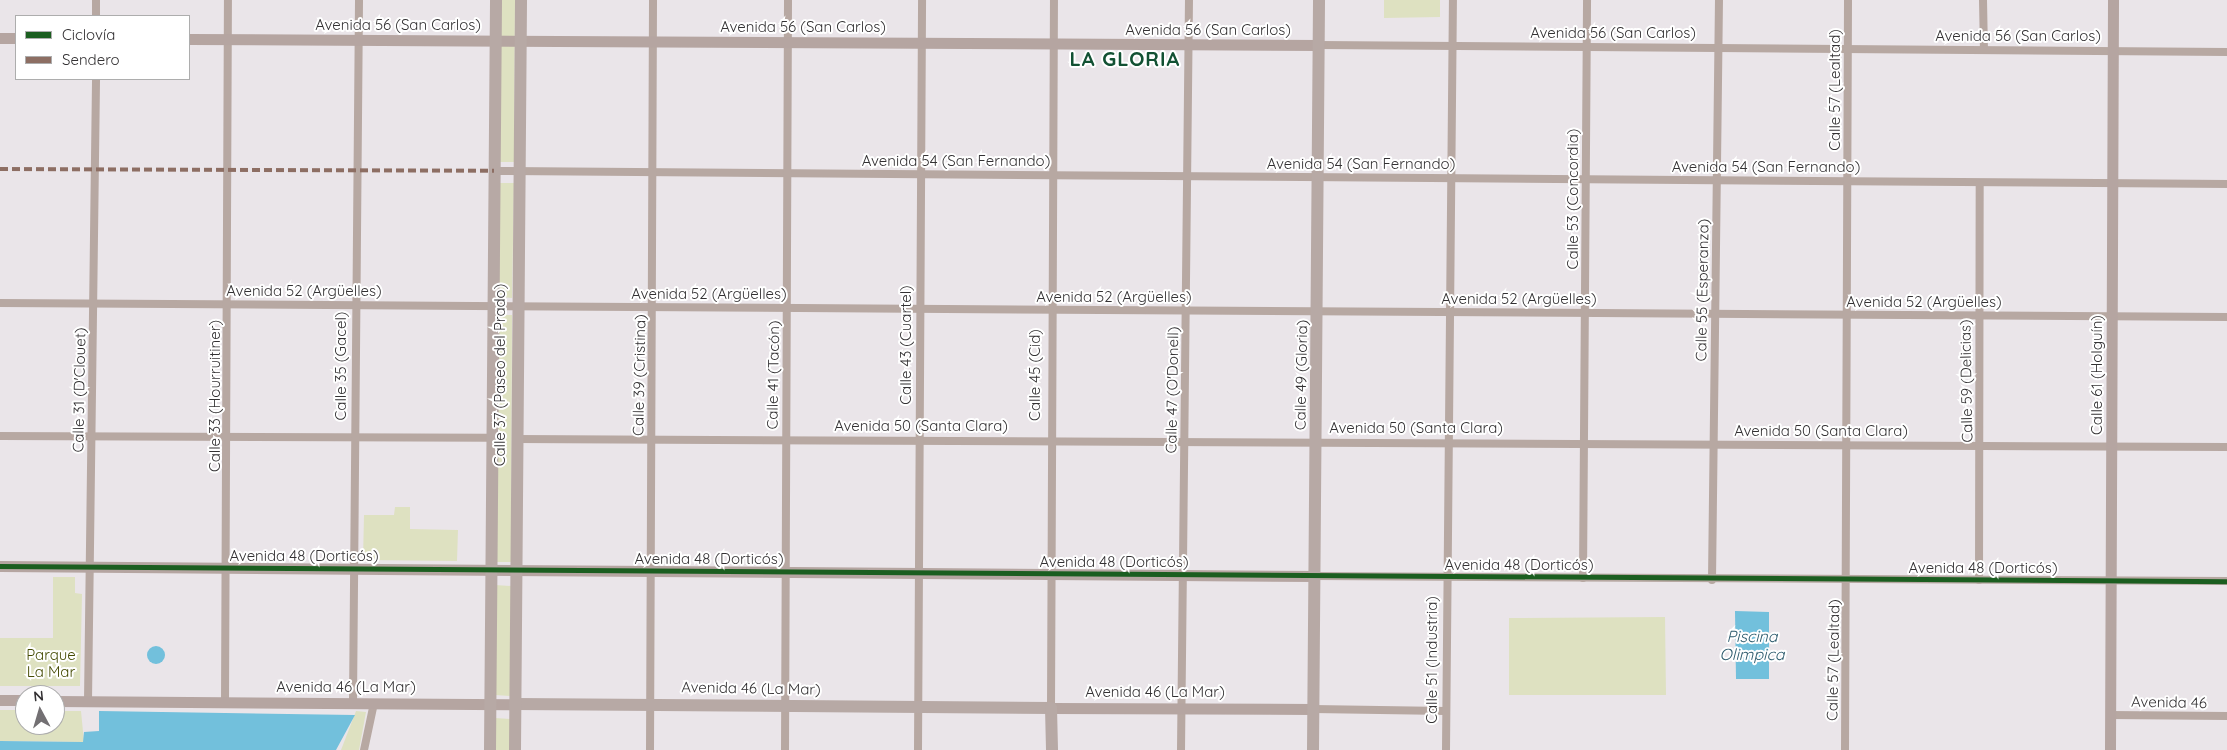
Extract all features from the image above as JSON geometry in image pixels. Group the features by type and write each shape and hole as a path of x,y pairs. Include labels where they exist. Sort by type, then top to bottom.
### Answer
{"main road":[{"name":"Calle 37 (Paseo del Prado)","path":"490,750 492,307 496,0"},
{"name":"Calle 37 (Paseo del Prado)","path":"515,750 516,307 520,172 521,0"},
{"name":"Calle 49 (Gloria)","path":"1313,750 1320,177 1319,0"},
{"name":"Avenida 46 (La Mar)","path":"515,704 649,703 1051,708"},
{"name":"Calle 45 (Cid)","path":"1051,708 1052,750"}],"street":[{"path":"96,0 96,15"},
{"name":"Calle 33 (Hourruitiner)","path":"225,702 229,437 228,0"},
{"name":"Calle 35 (Gacel)","path":"353,703 358,0"},
{"name":"Calle 39 (Cristina)","path":"650,750 654,308 653,0"},
{"name":"Calle 41 (Tacón)","path":"785,750 789,174 788,0"},
{"name":"Calle 43 (Cuartel)","path":"918,750 922,0"},
{"name":"Calle 45 (Cid)","path":"1051,708 1050,574 1054,0"},
{"name":"Calle 47 (O'Donell)","path":"1181,750 1184,440 1188,311 1189,0"},
{"name":"Calle 51 (Industria)","path":"1446,750 1446,442 1454,0"},
{"name":"Calle 53 (Concordia)","path":"1583,578 1588,180 1587,0"},
{"name":"Calle 55 (Esperanza)","path":"1712,580 1719,0"},
{"name":"Calle 57 (Lealtad)","path":"1845,750 1850,445 1848,0"},
{"path":"1983,0 1984,50"},
{"name":"Calle 61 (Holguín)","path":"2110,750 2113,0"},
{"path":"0,38 15,38"},
{"name":"Avenida 56 (San Carlos)","path":"190,39 2227,52"},
{"name":"Calle 31 (D'Clouet)","path":"88,701 96,80"},
{"name":"Avenida 54 (San Fernando)","path":"494,171 2227,184"},
{"name":"Calle 59 (Delicias)","path":"1979,580 1980,183"},
{"name":"Avenida 52 (Argüelles)","path":"0,302 492,307 2227,317"},
{"path":"0,436 491,438"},
{"name":"Avenida 50 (Santa Clara)","path":"516,439 1184,440 2227,448"},
{"name":"Avenida 48 (Dorticós)","path":"0,566 1849,581 2227,581"},
{"path":"0,700 15,700"},
{"name":"Avenida 46 (La Mar)","path":"65,701 515,704"},
{"path":"364,750 374,703"},
{"name":"Avenida 46 (La Mar)","path":"1051,708 1446,711"},
{"name":"Avenida 46","path":"2110,715 2227,716"}],"green space":[{"path":"500,0 515,0 514,162 499,162"},
{"path":"1384,0 1440,0 1440,17 1384,18"},
{"path":"499,183 514,183 512,298 498,297"},
{"path":"497,315 512,315 511,562 496,562"},
{"path":"395,507 410,507 410,529 458,530 457,561 363,560 364,515 394,515"},
{"name":"Parque La Mar","path":"53,577 75,577 75,593 82,594 80,686 0,686 0,638 53,638"},
{"path":"495,585 511,586 511,696 495,695"},
{"path":"1665,617 1666,695 1509,695 1509,618"},
{"path":"0,710 15,710 15,735 65,735 65,711 81,711 84,742 0,741"},
{"path":"356,711 366,712 359,750 341,750"},
{"path":"495,718 511,719 511,750 494,750"}],"water":[{"name":"Piscina Olimpica","path":"1735,611 1769,612 1769,679 1736,679"},
{"path":"152,646 160,646 165,651 163,662 152,664 147,659 147,651"},
{"path":"99,711 355,715 336,750 0,750 0,741 83,742 84,732 99,731"}],"marked path":[{"path":"0,169 494,171"}],"cycle path":[{"path":"0,566 2227,581"}],"district":[{"name":"LA GLORIA","path":"1125,58"}]}
